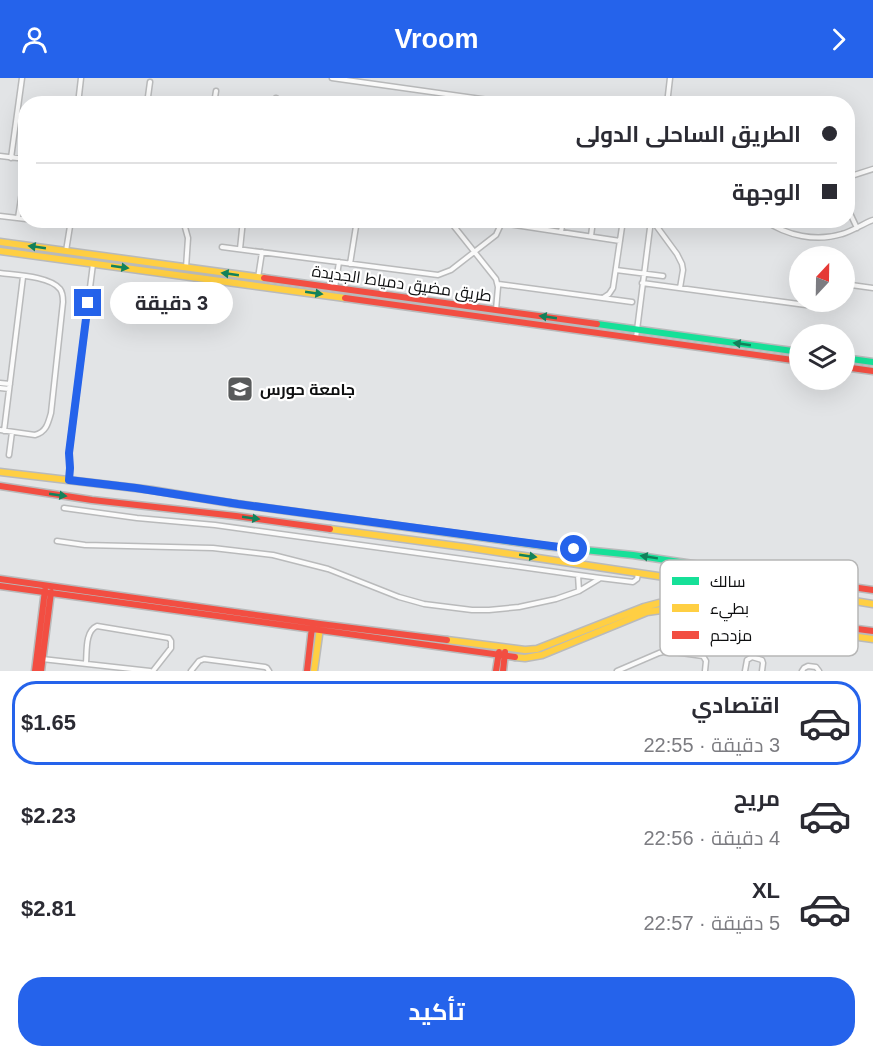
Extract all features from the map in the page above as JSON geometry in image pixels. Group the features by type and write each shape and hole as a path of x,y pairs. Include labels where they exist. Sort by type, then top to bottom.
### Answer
{"main road":[{"name":"طريق مضيق دمياط الجديدة","path":"0,242 788,350"},
{"name":"طريق مضيق دمياط الجديدة","path":"0,250 787,359"},
{"path":"151,263 151,271"},
{"path":"460,313 461,305"},
{"path":"787,359 788,350"},
{"path":"855,360 873,362"},
{"path":"855,369 873,371"},
{"path":"0,472 144,489 249,506 666,560"},
{"path":"0,486 92,501 236,516 431,542 660,576"},
{"path":"0,579 48,589 502,651 528,658 539,657 647,612 660,610"},
{"path":"0,586 48,589"},
{"path":"858,588 873,590"},
{"path":"41,671 48,589"},
{"path":"35,671 48,589"},
{"path":"858,602 873,604"},
{"path":"502,651 537,650 649,605 660,603"},
{"path":"307,671 316,627"},
{"path":"314,671 316,627"},
{"path":"858,629 873,631"},
{"path":"858,637 873,639"},
{"path":"496,671 502,651"},
{"path":"502,651 502,671"}],"street":[{"path":"20,96 22,78"},
{"path":"79,96 81,78"},
{"path":"332,78 460,96"},
{"path":"668,96 670,78"},
{"path":"148,96 150,82"},
{"path":"215,96 216,91"},
{"path":"11,158 18,107"},
{"path":"0,156 18,158"},
{"path":"855,175 873,169"},
{"path":"0,216 18,218"},
{"path":"778,228 812,238 835,236 873,220"},
{"path":"855,224 857,228"},
{"path":"66,251 70,228"},
{"path":"185,228 188,238 186,268"},
{"path":"240,249 242,228"},
{"path":"350,264 356,228"},
{"path":"456,228 495,276 498,284 496,310"},
{"path":"222,247 438,275 451,270 496,235 499,228"},
{"path":"537,228 620,241"},
{"path":"561,232 562,228"},
{"path":"591,236 592,228"},
{"path":"602,298 612,290 622,228"},
{"path":"636,338 650,228"},
{"path":"658,228 681,260 683,270 680,288"},
{"path":"258,278 262,252"},
{"path":"336,288 339,262"},
{"path":"69,480 69,453 93,263"},
{"path":"616,270 663,276"},
{"path":"0,273 47,280 54,283 63,295 51,413 48,426 35,435 2,430 23,277"},
{"path":"642,283 789,303"},
{"path":"498,284 632,302"},
{"path":"855,286 873,288"},
{"path":"0,382 9,386"},
{"path":"0,388 9,386"},
{"path":"9,455 12,432"},
{"path":"64,508 215,525 633,582 638,579 638,573"},
{"path":"57,541 95,545 213,548 273,555 328,569 399,597 424,604 471,610 519,607 556,599 579,591 600,578"},
{"path":"578,575 579,591"},
{"path":"42,659 152,671 171,648 171,641 169,638 93,627 89,632 86,663"},
{"path":"617,671 660,652"},
{"path":"703,656 706,661 705,671"},
{"path":"745,671 747,660 752,657 762,661 762,671"},
{"path":"191,671 204,658 265,667 269,671"},
{"path":"802,671 808,666 816,667 819,671"}],"traffic: fast":[{"path":"597,324 789,350"},
{"path":"855,360 873,362"},
{"path":"230,503 545,546 666,560"}],"traffic: slow":[{"path":"0,242 264,278"},
{"path":"0,251 345,298"},
{"path":"0,472 152,490 230,503"},
{"path":"330,529 660,576"},
{"path":"858,602 873,604"},
{"path":"447,640 525,650 537,649 644,607 660,603"},
{"path":"515,657 542,655 647,612 660,610"},
{"path":"314,671 320,628"},
{"path":"858,637 873,639"}],"traffic: jam":[{"path":"264,278 597,324"},
{"path":"345,298 789,359"},
{"path":"855,369 873,371"},
{"path":"0,486 92,500 330,529"},
{"path":"0,579 447,640"},
{"path":"0,586 515,657"},
{"path":"858,588 873,590"},
{"path":"35,671 45,590"},
{"path":"41,671 51,592"},
{"path":"307,671 312,627"},
{"path":"858,629 873,631"},
{"path":"496,671 499,652"},
{"path":"503,671 505,652"}],"place":[{"name":"جامعة حورس","path":"240,389"}],"route":[{"path":"88,303 69,453 69,480 574,549"}]}
